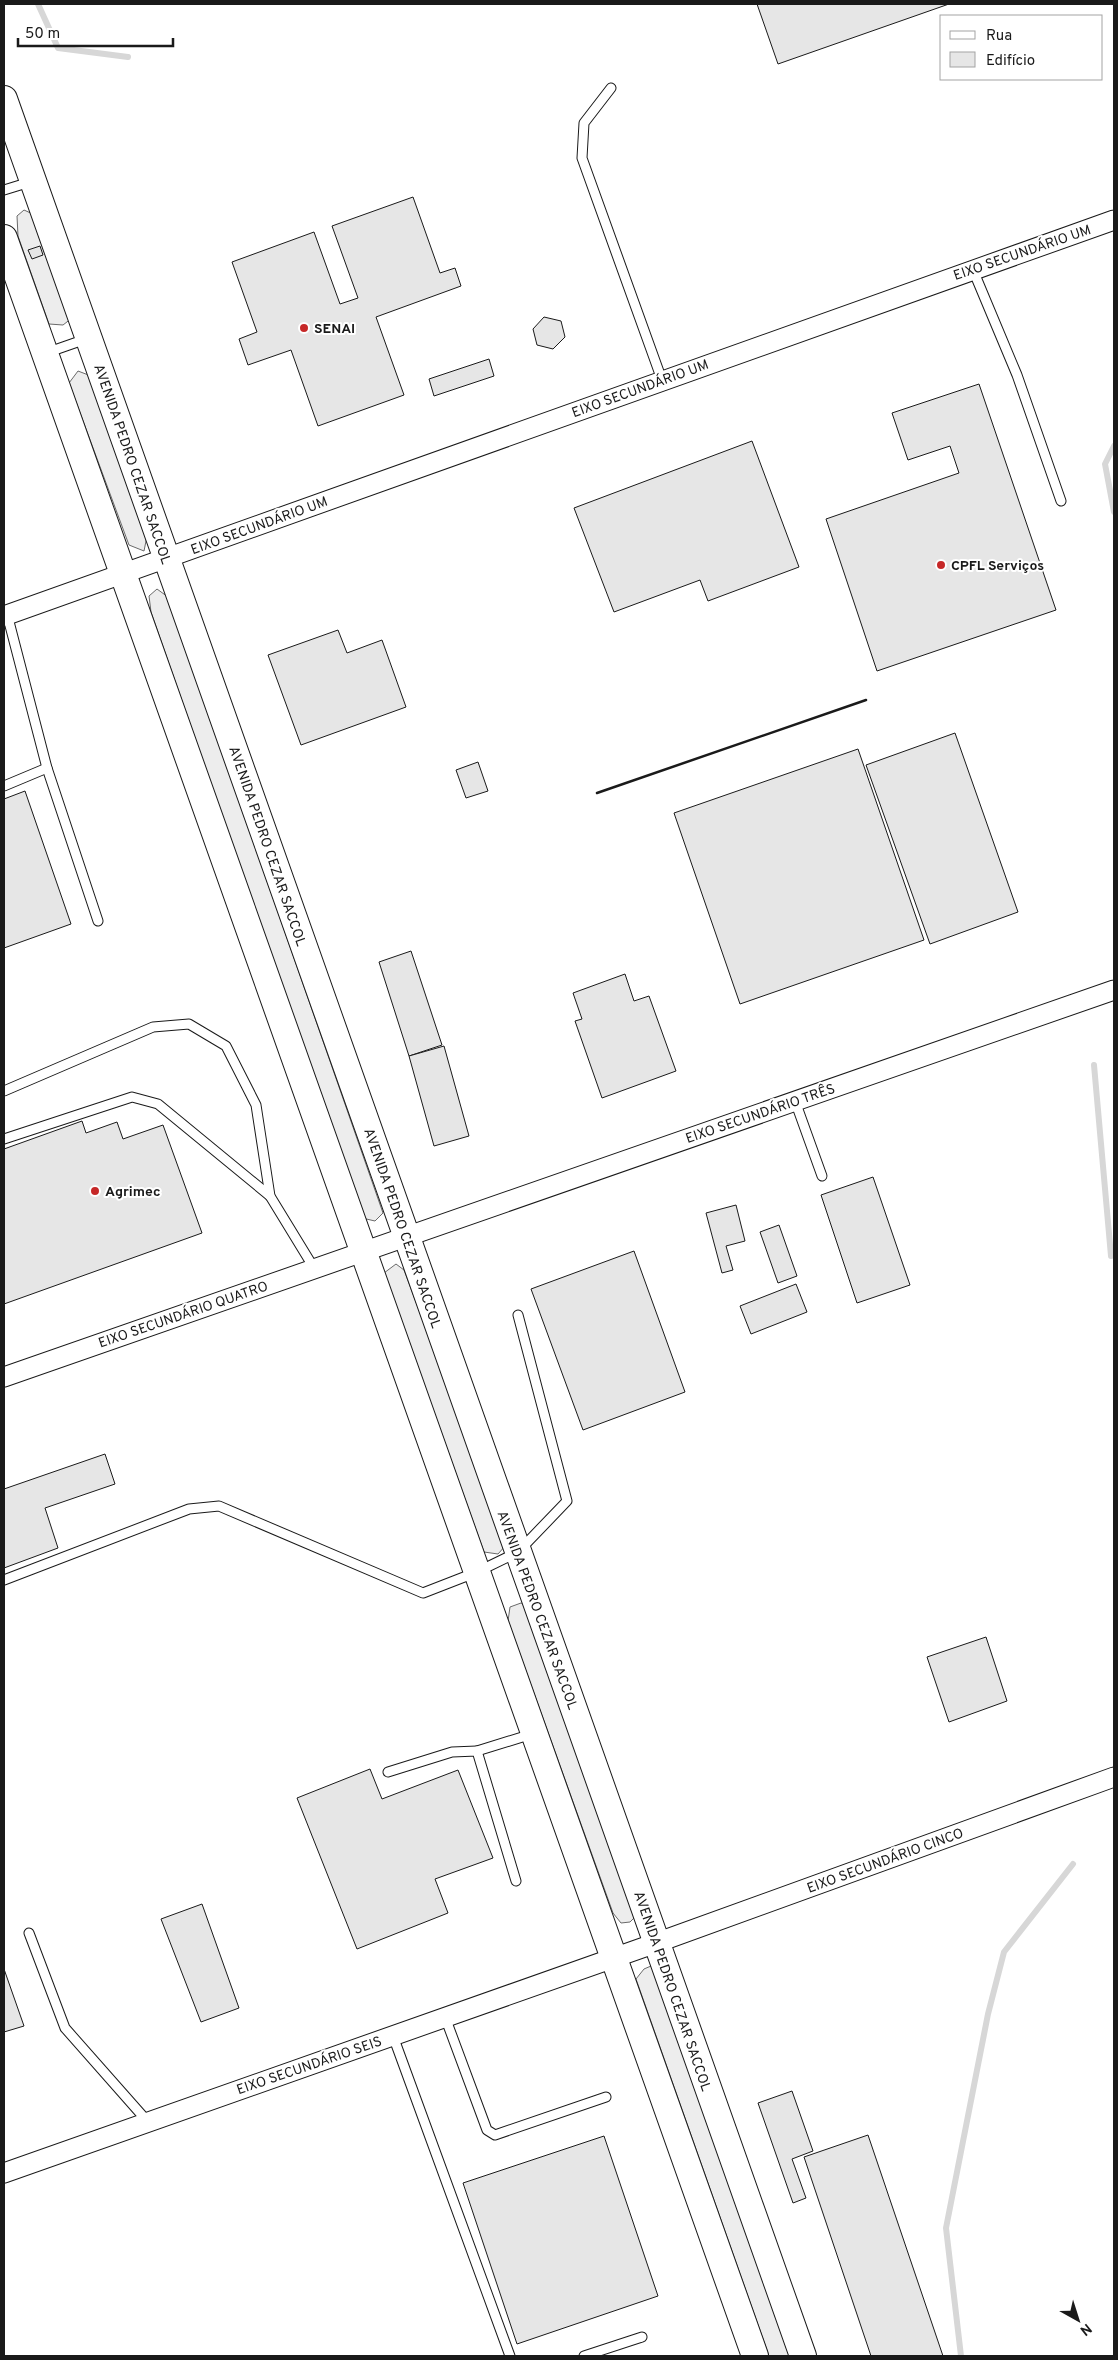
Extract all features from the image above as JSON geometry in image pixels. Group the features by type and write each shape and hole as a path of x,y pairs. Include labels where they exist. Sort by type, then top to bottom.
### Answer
{"street":[{"name":"AVENIDA PEDRO CEZAR SACCOL","path":"4,99 803,2356"},
{"name":"EIXO SECUNDÁRIO UM","path":"6,615 1114,220"},
{"path":"4,238 755,2356"},
{"name":"EIXO SECUNDÁRIO TRÊS","path":"363,1251 1114,990"},
{"name":"EIXO SECUNDÁRIO QUATRO","path":"4,1377 363,1251"},
{"name":"EIXO SECUNDÁRIO CINCO","path":"614,1958 1114,1778"},
{"name":"EIXO SECUNDÁRIO SEIS","path":"4,2173 614,1958"}],"lane":[{"path":"610,88 584,123 582,158 662,380"},
{"path":"4,190 33,182"},
{"path":"973,270 1017,375 1061,500"},
{"path":"45,354 88,338"},
{"path":"6,615 47,768 98,922"},
{"path":"4,786 47,768"},
{"path":"4,1091 153,1027 189,1024 226,1046 256,1105 270,1196"},
{"path":"4,1139 132,1097 158,1104 270,1196 314,1268"},
{"path":"795,1101 822,1176"},
{"path":"4,1580 189,1510 218,1506 423,1593 477,1572 518,1552 567,1502 518,1315"},
{"path":"388,1772 452,1752 477,1751 534,1733"},
{"path":"477,1751 516,1882"},
{"path":"29,1933 65,2028 148,2122"},
{"path":"445,2017 488,2130 495,2135 606,2098"},
{"path":"393,2036 510,2356"},
{"path":"584,2356 642,2337"}],"shaded area":[{"path":"24,210 35,215 72,318 63,325 49,324 18,236 17,216"},
{"path":"78,371 91,376 147,536 144,551 129,545 69,383"},
{"path":"157,589 168,597 383,1213 375,1221 362,1218 151,612 149,596"},
{"path":"396,1264 404,1270 503,1535 506,1545 498,1554 484,1552 384,1273"},
{"path":"521,1603 531,1607 640,1912 630,1922 621,1923 613,1913 508,1621 510,1607"},
{"path":"651,1966 659,1973 797,2356 769,2356 636,1979 644,1969"}],"building":[{"path":"757,4 949,4 778,64"},
{"path":"413,197 440,273 455,268 461,286 376,317 404,395 318,426 291,350 248,365 239,339 257,332 232,262 314,232 340,304 358,298 332,226"},
{"path":"40,246 43,255 32,259 28,250"},
{"path":"544,317 561,321 565,337 553,349 537,345 533,329"},
{"path":"489,359 494,376 434,396 429,379"},
{"name":"CPFL Serviços","path":"979,384 1056,610 877,671 826,519 959,473 950,446 908,460 892,413"},
{"path":"752,441 799,567 708,601 700,580 614,612 574,508"},
{"path":"338,630 347,653 382,640 406,707 301,745 268,655"},
{"path":"955,733 1018,912 930,944 866,765"},
{"path":"858,749 924,940 740,1004 674,813"},
{"path":"478,762 488,791 466,798 456,770"},
{"path":"25,791 71,924 4,948 4,799"},
{"path":"411,951 442,1045 409,1056 379,962"},
{"path":"625,974 634,1001 649,996 676,1071 602,1098 575,1021 582,1019 573,993"},
{"path":"444,1046 469,1136 434,1146 409,1056"},
{"name":"Agrimec","path":"82,1121 86,1133 117,1122 123,1139 163,1125 202,1233 4,1304 4,1149"},
{"path":"873,1177 910,1285 857,1303 821,1195"},
{"path":"736,1205 745,1241 726,1246 733,1270 722,1273 706,1213"},
{"path":"779,1225 797,1276 778,1283 760,1232"},
{"path":"634,1251 685,1392 583,1430 531,1289"},
{"path":"796,1284 807,1312 751,1334 740,1306"},
{"path":"105,1454 115,1484 45,1508 58,1548 4,1568 4,1489"},
{"path":"986,1637 1007,1701 949,1722 927,1657"},
{"path":"370,1769 382,1799 458,1770 493,1858 435,1879 448,1913 357,1949 297,1798"},
{"path":"202,1904 239,2008 201,2022 161,1919"},
{"path":"4,1969 24,2026 4,2032"},
{"path":"792,2091 813,2151 792,2159 806,2198 793,2203 758,2103"},
{"path":"868,2135 943,2356 871,2356 804,2157"},
{"path":"604,2136 658,2296 517,2344 463,2183"}],"waterway":[{"path":"38,4 58,48 128,57"},
{"path":"1114,446 1105,464 1114,512"},
{"path":"1094,1065 1111,1256"},
{"path":"961,2356 946,2228 988,2014 1004,1952 1073,1864"}],"wall":[{"path":"597,793 866,700"}],"place":[{"name":"SENAI","path":"304,328"},
{"name":"CPFL Serviços","path":"941,565"},
{"name":"Agrimec","path":"95,1191"}]}
